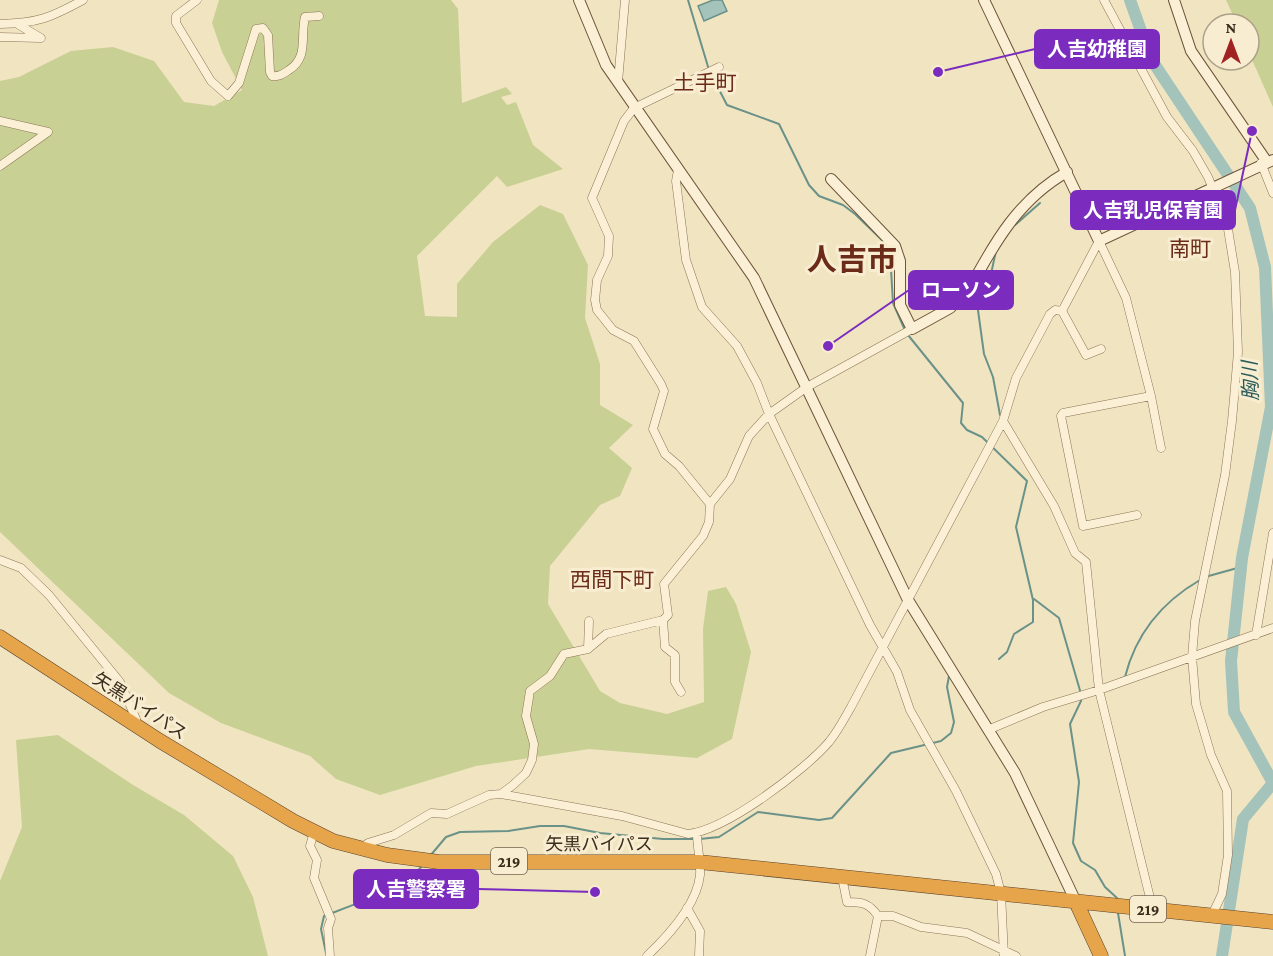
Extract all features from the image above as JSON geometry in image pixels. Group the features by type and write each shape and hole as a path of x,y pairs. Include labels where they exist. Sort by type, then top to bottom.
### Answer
{"highway":[{"name":"矢黒バイパス","path":"0,637 160,741 314,832 361,849 439,862 699,862 1076,902"},
{"name":"219","path":"1076,902 1273,922"},
{"path":"1076,902 1101,956"}],"street":[{"path":"0,24 19,25 48,19 83,0"},
{"path":"197,0 176,16 176,23 211,81 228,96 239,83 256,29 263,28 268,35 270,72 276,77 292,69 302,57 305,17 319,16"},
{"path":"579,0 596,46 617,83 754,278 908,600 990,729 1034,807 1076,902"},
{"path":"617,83 625,0"},
{"path":"984,0 1126,298 1151,396 1161,448"},
{"path":"1104,0 1167,117 1216,188 1231,241 1238,307 1238,352 1225,475 1204,570 1194,656 1196,704 1211,755 1227,791 1228,855 1216,916"},
{"path":"1174,0 1191,51 1267,162 1273,193"},
{"path":"0,37 41,38 19,25"},
{"path":"710,504 679,466 665,454 653,429 664,391 661,384 634,341 613,330 597,310 595,300 597,280 608,256 609,236 592,198 624,121 634,108 719,67"},
{"path":"0,122 48,132 0,166"},
{"path":"1062,311 1099,241 1216,188 1267,162"},
{"path":"678,170 676,181 686,260 702,307 737,346 757,382 769,414 870,625 897,672 910,710 956,791 996,874 1001,893 1004,952"},
{"path":"501,794 526,773 532,760 534,744 526,716 530,691 550,676 564,654 588,649 606,634 663,620 668,615 664,584 703,536 709,522 710,504 730,479 749,436 769,414 807,387 961,299 969,290 1008,224 1046,184 1067,172"},
{"path":"831,179 895,246 900,261 900,305 912,329"},
{"path":"361,849 368,843 394,835 431,813 447,814 489,795 501,794 622,816 668,830 697,833 749,806 791,776 829,742 884,646 1003,421 1016,378 1033,345 1050,314 1055,310 1062,311"},
{"path":"1062,311 1086,355 1101,349"},
{"path":"1137,514 1083,526 1061,416 1063,413 1151,396"},
{"path":"1003,421 1054,506 1075,553 1086,562 1099,690 1153,910"},
{"path":"1254,636 1273,533"},
{"path":"0,560 21,568 49,595 120,682 136,719"},
{"path":"663,620 665,647 675,655 675,682 681,692"},
{"path":"588,649 589,621"},
{"path":"990,729 1273,628"},
{"path":"314,832 310,846 317,860 314,878 331,919 328,928 330,956"},
{"path":"647,956 687,908 699,882 697,833"},
{"path":"842,877 847,902 862,902 871,906 878,916 870,956"},
{"path":"687,908 700,931 699,956"},
{"path":"878,916 893,916 921,927 967,933 1016,956"}],"green space":[{"path":"219,0 451,0 458,9 462,103 506,87 512,94 501,97 507,105 516,102 533,145 563,169 507,187 497,176 417,256 425,316 457,317 457,284 493,242 540,205 563,214 588,265 585,318 600,364 600,405 633,425 609,448 632,468 620,496 600,505 550,566 548,604 600,691 620,703 667,714 704,702 703,629 708,591 726,587 736,604 751,652 732,739 697,758 589,749 476,766 380,795 336,779 310,756 221,723 169,693 0,532 0,81 19,77 71,51 113,47 154,61 184,102 214,106 242,90 222,52 212,23"},
{"path":"1226,0 1273,0 1273,107 1257,72 1261,72 1261,12 1232,12"},
{"path":"58,735 133,785 184,815 233,856 253,897 268,956 0,956 0,881 22,827 16,740"}],"water":[{"path":"713,0 722,0 727,11 704,21 698,6"}],"waterway":[{"path":"688,0 709,70"},
{"name":"胸川","path":"1130,0 1151,59 1250,208 1265,267 1271,407 1242,558 1231,661 1234,712 1273,783"},
{"path":"711,74 727,105 779,124 809,185 819,196 843,205 884,242 890,252 893,303 904,328"},
{"path":"1015,225 1040,203"},
{"path":"996,251 989,283 977,303 984,354 993,377 1000,415"},
{"path":"908,335 963,403 961,423 967,430 982,437 1027,481 1016,527 1033,600 1033,622 1014,634 1007,652 999,659"},
{"path":"1205,577 1241,567"},
{"path":"1120,679 1125,677 1136,646 1152,620 1174,598 1200,580"},
{"path":"1034,599 1059,618 1081,694 1081,701 1070,724 1079,782 1073,843 1081,861 1095,870 1105,887 1117,898"},
{"path":"700,839 719,837 758,812 819,820 832,818 891,753 941,741 951,733 954,722 947,687 949,676"},
{"path":"1222,956 1243,819 1273,783"},
{"path":"430,856 446,837 460,832 508,831 540,826 564,826 600,833 663,839 694,839"},
{"path":"326,953 321,929 324,916 391,888 404,881 423,865"},
{"path":"1118,913 1125,956"}],"place":[{"name":"人吉幼稚園","path":"938,72"},
{"name":"人吉乳児保育園","path":"1252,131"},
{"name":"ローソン","path":"828,346"},
{"name":"人吉警察署","path":"595,892"}],"district":[{"name":"土手町","path":"705,83"},
{"name":"南町","path":"1190,249"},
{"name":"人吉市","path":"852,259"},
{"name":"西間下町","path":"612,580"}]}
